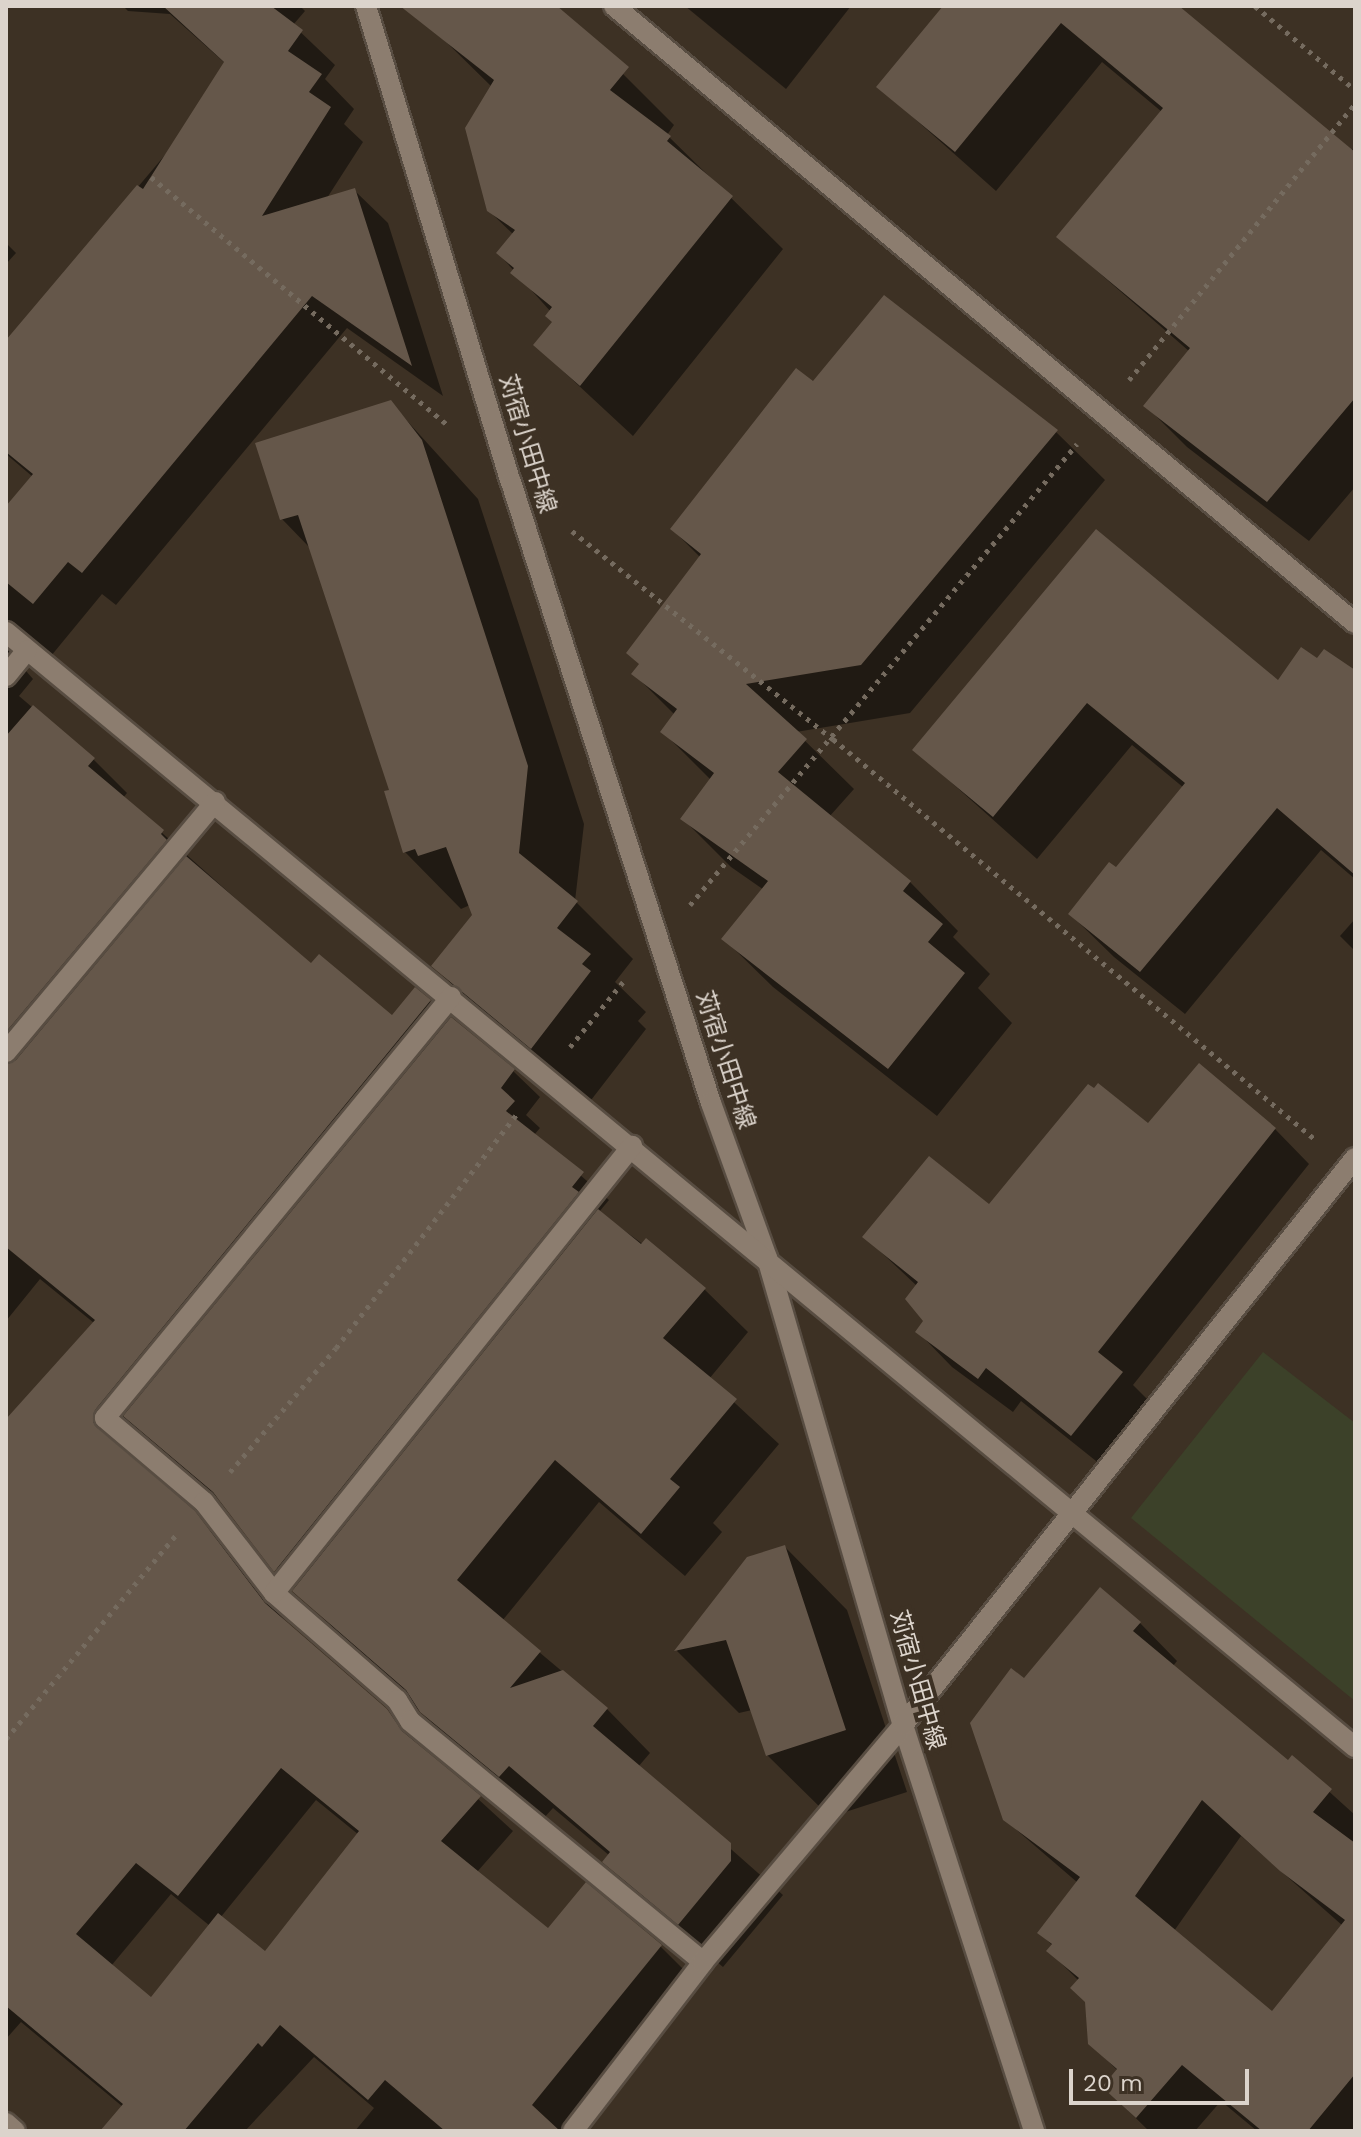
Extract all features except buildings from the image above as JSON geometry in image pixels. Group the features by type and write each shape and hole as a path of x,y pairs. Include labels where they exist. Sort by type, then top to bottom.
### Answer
{"street":[{"name":"苅宿小田中線","path":"366,6 511,482 711,1103 767,1258 903,1725 1034,2131"},
{"path":"614,6 1355,623"},
{"path":"6,632 632,1146 1070,1514 1355,1747"},
{"path":"6,676 27,650"},
{"path":"6,1052 215,802"},
{"path":"451,997 105,1418 204,1502 274,1593 397,1700 410,1721 703,1962"},
{"path":"274,1593 632,1146"},
{"path":"573,2131 703,1962 903,1725 1352,1162"},
{"path":"6,2123 15,2131"}],"path":[{"path":"1255,6 1355,90"},
{"path":"689,905 833,739 1355,104"},
{"path":"151,177 458,434"},
{"path":"511,482 833,739 1352,1162"},
{"path":"6,1739 336,1348 545,1077 623,982"}],"green space":[{"path":"1263,1352 1355,1423 1355,1701 1131,1518"}]}
